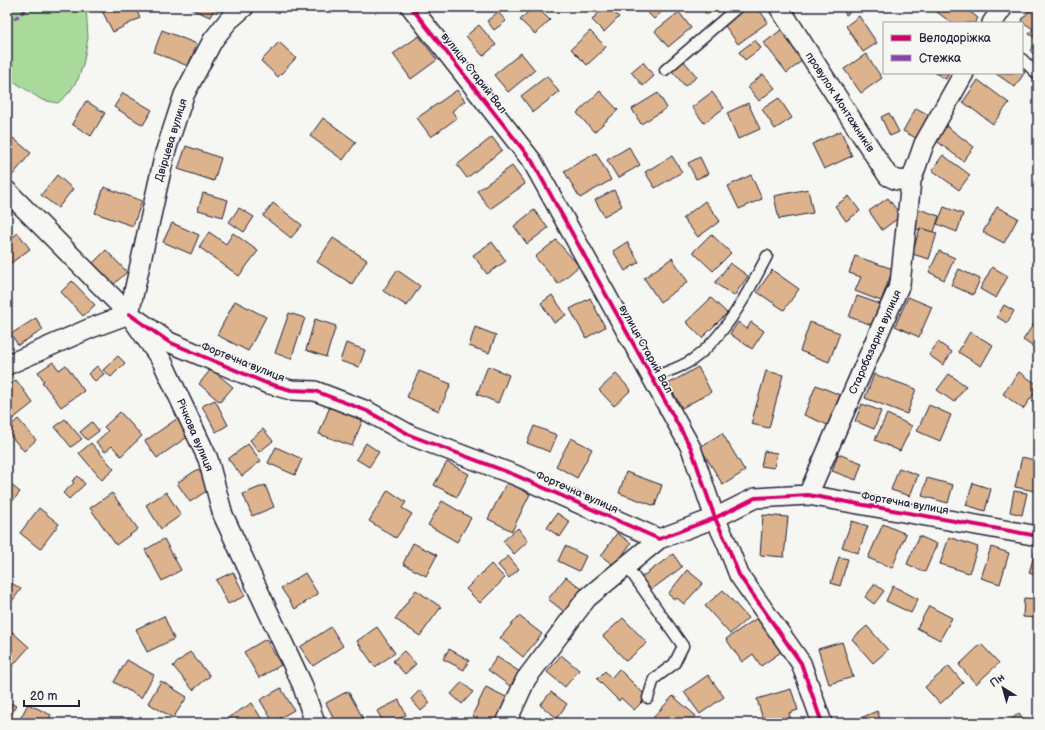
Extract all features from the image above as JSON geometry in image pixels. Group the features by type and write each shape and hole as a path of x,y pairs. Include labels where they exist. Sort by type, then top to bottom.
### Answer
{"street":[{"name":"Двірцева вулиця","path":"128,314 165,153 184,95 213,40 228,21 244,7"},
{"name":"вулиця Старий Вал","path":"411,7 532,161 691,448 715,518 740,575 801,663 822,723"},
{"name":"провулок Монтажників","path":"779,7 888,176 897,180 911,181"},
{"path":"993,22 1003,7"},
{"name":"Старобазарна вулиця","path":"808,495 900,284 911,181 924,144 963,74"},
{"name":"Річкова вулиця","path":"7,191 128,314 162,361 208,459 223,515 302,684 314,723"},
{"path":"7,365 91,328 128,314"},
{"name":"Фортечна вулиця","path":"128,314 169,342 176,345 266,383 291,390 315,392 367,411 412,436 516,475 659,539 715,518 755,498 808,495 1038,536"},
{"path":"506,723 526,679 587,598 659,539"}],"lane":[{"path":"665,70 738,7"},
{"path":"1023,60 1038,75"},
{"path":"652,378 690,361 707,348 748,293 767,256"},
{"path":"626,566 683,646 674,664 654,679 648,698"}],"green space":[{"path":"7,7 86,7 88,38 83,65 78,79 69,93 58,103 42,100 7,77"}],"building":[{"path":"100,7 135,7 140,18 113,32"},
{"path":"187,7 215,7 210,17"},
{"path":"336,7 347,7 340,12"},
{"path":"533,7 536,7 550,20 535,34 520,20"},
{"path":"604,7 608,7 619,17 604,32 592,20"},
{"path":"642,7 667,7 654,19"},
{"path":"701,7 716,7 707,15"},
{"path":"746,7 757,7 768,22 738,44 723,23"},
{"path":"841,7 857,7 846,15"},
{"path":"930,7 964,7 978,18 976,22 951,22"},
{"path":"1032,7 1038,7 1037,39 1029,34 1033,29 1021,21"},
{"path":"498,12 506,21 494,30 487,21"},
{"path":"679,12 691,28 668,47 655,31"},
{"path":"859,16 877,43 863,52 846,26"},
{"path":"479,25 496,45 483,56 466,36"},
{"path":"162,30 197,44 188,66 154,52"},
{"path":"781,30 804,59 787,73 764,43"},
{"path":"590,31 606,47 587,65 571,49"},
{"path":"419,36 437,60 411,79 393,54"},
{"path":"755,40 761,48 745,60 739,52"},
{"path":"279,42 296,58 278,77 261,61"},
{"path":"1038,43 1038,60 1030,50"},
{"path":"521,53 535,70 508,92 494,75"},
{"path":"866,54 882,78 861,93 844,69"},
{"path":"684,61 697,77 685,86 672,71"},
{"path":"643,62 654,76 643,86 631,72"},
{"path":"1023,71 1025,72 1015,87 996,74 1023,74"},
{"path":"763,74 775,88 759,101 748,87"},
{"path":"937,74 948,74 946,79"},
{"path":"547,76 559,92 533,112 521,96"},
{"path":"978,80 1009,103 993,124 963,102"},
{"path":"457,90 465,101 452,111 457,118 431,137 417,118"},
{"path":"600,91 618,110 594,132 577,113"},
{"path":"712,92 724,108 704,123 692,107"},
{"path":"123,93 152,110 143,125 114,107"},
{"path":"658,93 667,108 641,124 632,109"},
{"path":"779,98 792,118 775,129 762,109"},
{"path":"86,101 105,113 91,136 72,124"},
{"path":"748,103 760,129 738,139 727,113"},
{"path":"916,108 929,115 916,138 903,131"},
{"path":"889,113 899,132 890,136 881,117"},
{"path":"323,118 356,142 343,160 310,136"},
{"path":"945,125 974,147 963,161 934,139"},
{"path":"841,131 852,156 824,169 812,144"},
{"path":"492,137 502,150 467,178 457,165"},
{"path":"13,138 31,153 11,177 7,174 7,145"},
{"path":"186,146 221,158 214,181 178,169"},
{"path":"629,147 640,165 618,178 607,160"},
{"path":"596,153 611,180 580,198 564,171"},
{"path":"943,155 970,175 959,190 932,170"},
{"path":"672,156 682,172 655,188 645,172"},
{"path":"700,157 708,174 696,179 688,163"},
{"path":"512,166 525,184 490,209 477,191"},
{"path":"57,175 73,189 58,208 41,195"},
{"path":"751,175 762,199 739,209 728,186"},
{"path":"104,187 142,201 133,226 95,213"},
{"path":"808,189 813,213 779,219 774,196"},
{"path":"614,190 622,206 604,216 595,200"},
{"path":"203,193 228,200 223,217 198,210"},
{"path":"849,196 860,211 846,221 835,206"},
{"path":"888,198 901,216 882,230 869,211"},
{"path":"705,201 720,221 698,237 683,218"},
{"path":"273,203 302,225 291,238 263,216"},
{"path":"944,207 963,214 957,232 937,224"},
{"path":"997,207 1018,218 1004,243 983,232"},
{"path":"239,208 254,217 244,232 229,222"},
{"path":"919,209 939,216 934,232 920,228 920,230 913,228"},
{"path":"534,210 548,228 527,244 514,226"},
{"path":"172,223 199,235 191,254 163,242"},
{"path":"920,228 937,233 929,259 912,254"},
{"path":"209,232 226,244 233,233 258,251 239,276 199,247"},
{"path":"18,233 30,249 11,263 7,257 7,241"},
{"path":"711,234 731,253 713,271 693,252"},
{"path":"333,238 367,260 352,284 317,262"},
{"path":"556,240 579,266 558,284 535,257"},
{"path":"492,242 506,261 487,274 473,255"},
{"path":"627,242 639,262 625,271 613,251"},
{"path":"106,250 127,272 113,285 92,264"},
{"path":"939,251 955,258 944,280 929,272"},
{"path":"855,256 893,269 881,301 855,291 861,277 849,273"},
{"path":"672,258 688,282 660,302 644,278"},
{"path":"730,263 748,276 734,296 715,283"},
{"path":"992,267 1008,276 996,298 980,289"},
{"path":"959,269 980,279 973,295 951,285"},
{"path":"397,270 420,286 407,306 383,291"},
{"path":"772,270 799,289 784,310 757,292"},
{"path":"72,281 95,305 83,316 61,292"},
{"path":"552,295 566,315 554,323 541,303"},
{"path":"857,296 880,304 872,325 849,317"},
{"path":"908,297 932,307 919,337 895,326"},
{"path":"590,298 605,327 586,338 570,309"},
{"path":"711,298 727,313 702,338 686,322"},
{"path":"235,301 266,317 248,351 217,335"},
{"path":"1004,305 1014,311 1007,323 997,317"},
{"path":"289,313 305,318 291,359 275,353"},
{"path":"36,318 43,330 18,345 11,334"},
{"path":"315,319 336,326 326,357 306,350"},
{"path":"738,322 747,329 751,322 764,331 752,349 730,334"},
{"path":"810,322 840,333 829,362 800,351"},
{"path":"1035,322 1038,324 1038,350 1023,340"},
{"path":"475,327 496,335 489,353 469,346"},
{"path":"970,332 993,345 981,366 958,352"},
{"path":"938,342 952,352 943,365 929,355"},
{"path":"346,343 365,350 359,367 340,361"},
{"path":"118,356 125,363 111,377 103,370"},
{"path":"53,362 59,370 66,365 84,391 61,407 42,382 44,381 38,372"},
{"path":"97,366 104,374 95,381 88,374"},
{"path":"488,366 509,375 498,403 477,394"},
{"path":"698,367 711,392 682,408 668,384"},
{"path":"211,369 233,387 220,402 199,384"},
{"path":"419,371 451,384 439,411 407,397"},
{"path":"766,371 783,375 769,428 751,424"},
{"path":"1019,372 1038,385 1038,388 1023,409 1003,394"},
{"path":"616,374 631,390 614,406 599,390"},
{"path":"874,374 916,389 907,414 865,398"},
{"path":"949,374 966,386 954,402 937,390"},
{"path":"16,380 33,403 9,422 7,420 7,387"},
{"path":"816,385 840,395 828,425 804,415"},
{"path":"215,400 228,425 216,432 202,406"},
{"path":"331,404 364,417 352,446 319,434"},
{"path":"862,404 881,411 874,429 855,421"},
{"path":"929,405 951,415 940,441 917,431"},
{"path":"120,412 142,436 121,456 112,446 105,452 96,442 108,431 104,427"},
{"path":"887,414 912,426 900,451 875,440"},
{"path":"178,418 190,435 157,458 145,441"},
{"path":"18,419 36,440 24,451 7,432 7,429"},
{"path":"65,419 82,439 71,447 55,427"},
{"path":"92,422 99,431 87,440 80,432"},
{"path":"534,426 557,435 550,452 527,443"},
{"path":"263,429 273,441 259,452 250,440"},
{"path":"722,433 745,471 723,485 700,447"},
{"path":"571,438 592,449 577,478 556,466"},
{"path":"91,443 114,469 102,480 79,453"},
{"path":"366,443 379,452 369,467 356,459"},
{"path":"248,444 261,461 242,476 228,459"},
{"path":"276,447 302,459 295,475 268,463"},
{"path":"764,451 777,453 774,468 761,466"},
{"path":"838,454 862,463 856,480 832,471"},
{"path":"1022,457 1038,461 1038,478 1035,491 1015,487"},
{"path":"447,462 469,474 457,497 434,485"},
{"path":"899,468 918,475 910,496 891,490"},
{"path":"198,469 211,488 190,502 177,483"},
{"path":"626,472 662,485 655,506 619,493"},
{"path":"78,476 85,484 69,499 63,493 74,483 72,481"},
{"path":"927,478 953,485 948,503 922,496"},
{"path":"507,482 530,494 512,531 488,519"},
{"path":"973,483 991,489 985,511 966,505"},
{"path":"10,484 20,492 11,503 7,500 7,487"},
{"path":"265,485 274,507 252,516 243,494"},
{"path":"388,490 406,502 402,508 412,514 396,538 369,521"},
{"path":"1014,491 1027,493 1022,515 1010,512"},
{"path":"166,492 181,515 161,529 146,505"},
{"path":"112,493 138,529 116,545 90,508"},
{"path":"442,501 471,518 457,542 428,525"},
{"path":"39,508 59,524 40,549 20,533"},
{"path":"557,513 570,522 560,537 547,528"},
{"path":"763,515 788,517 784,557 760,555"},
{"path":"852,521 868,526 858,553 842,547"},
{"path":"883,524 906,534 892,568 868,558"},
{"path":"518,528 528,541 514,554 503,541"},
{"path":"617,533 631,543 615,566 601,556"},
{"path":"919,536 937,544 925,572 907,564"},
{"path":"949,537 978,547 969,573 940,564"},
{"path":"164,539 181,570 162,581 145,550"},
{"path":"413,543 437,555 426,576 403,564"},
{"path":"565,546 586,556 579,571 558,561"},
{"path":"991,547 1009,553 1000,584 981,578"},
{"path":"1036,548 1038,549 1038,576 1029,573"},
{"path":"673,554 682,567 648,592 639,579"},
{"path":"508,556 519,569 509,578 498,565"},
{"path":"839,557 848,559 840,586 831,583"},
{"path":"491,564 505,578 480,603 466,589"},
{"path":"687,570 703,583 684,604 677,598 675,600 668,594"},
{"path":"233,572 245,596 228,604 216,580"},
{"path":"305,573 318,594 295,609 281,588"},
{"path":"566,577 585,591 567,614 548,599"},
{"path":"7,580 21,589 7,608"},
{"path":"875,584 884,591 874,604 865,597"},
{"path":"893,586 918,599 911,613 886,601"},
{"path":"416,590 441,607 420,636 395,619"},
{"path":"723,590 748,618 730,634 705,606"},
{"path":"1024,598 1038,599 1038,618 1023,617"},
{"path":"929,606 952,618 940,640 917,628"},
{"path":"164,616 174,639 147,652 136,629"},
{"path":"519,616 542,634 523,657 500,638"},
{"path":"623,618 647,643 626,661 603,636"},
{"path":"757,618 781,652 761,666 753,654 742,662 726,639"},
{"path":"867,626 888,650 873,663 852,639"},
{"path":"331,627 343,646 313,666 300,647"},
{"path":"377,627 395,653 375,667 357,641"},
{"path":"10,630 29,647 7,672 7,634"},
{"path":"266,639 281,665 259,678 244,652"},
{"path":"842,642 853,677 829,684 818,649"},
{"path":"981,644 999,663 976,684 959,665"},
{"path":"449,649 469,660 464,670 443,659"},
{"path":"404,651 416,664 405,674 393,661"},
{"path":"190,652 210,676 193,690 173,666"},
{"path":"561,655 579,670 565,687 547,672"},
{"path":"497,657 520,672 510,686 488,670"},
{"path":"127,660 154,675 141,698 114,682"},
{"path":"949,666 963,683 940,704 925,687"},
{"path":"619,669 647,697 634,710 621,698 619,701 597,679 605,671 611,678"},
{"path":"708,675 724,697 700,714 684,692"},
{"path":"161,681 187,697 173,718 148,703"},
{"path":"462,682 473,692 462,704 451,694"},
{"path":"486,687 508,698 496,723 487,723 472,716"},
{"path":"281,688 294,710 273,722 260,700"},
{"path":"791,689 798,710 789,713 792,723 764,723 757,699"},
{"path":"420,690 430,703 421,711 411,699"},
{"path":"348,691 365,722 336,723 326,703"},
{"path":"551,692 567,704 557,718 540,705"},
{"path":"673,696 696,716 690,723 658,723 653,718"},
{"path":"399,700 406,715 390,723 384,723 377,711"},
{"path":"7,701 16,706 7,723"},
{"path":"252,703 264,723 233,723 229,717"},
{"path":"28,704 51,715 47,723 18,723"},
{"path":"877,711 882,723 849,723"},
{"path":"1019,713 1027,723 1007,723"}],"marked path":[{"path":"7,25 29,7"}],"cycle path":[{"path":"411,7 532,161 691,448 715,518 739,575 801,663 822,723"},
{"path":"129,314 169,342 266,383 291,390 315,391 367,411 412,436 515,475 659,539 715,518 755,498 808,495 1038,536"}]}
